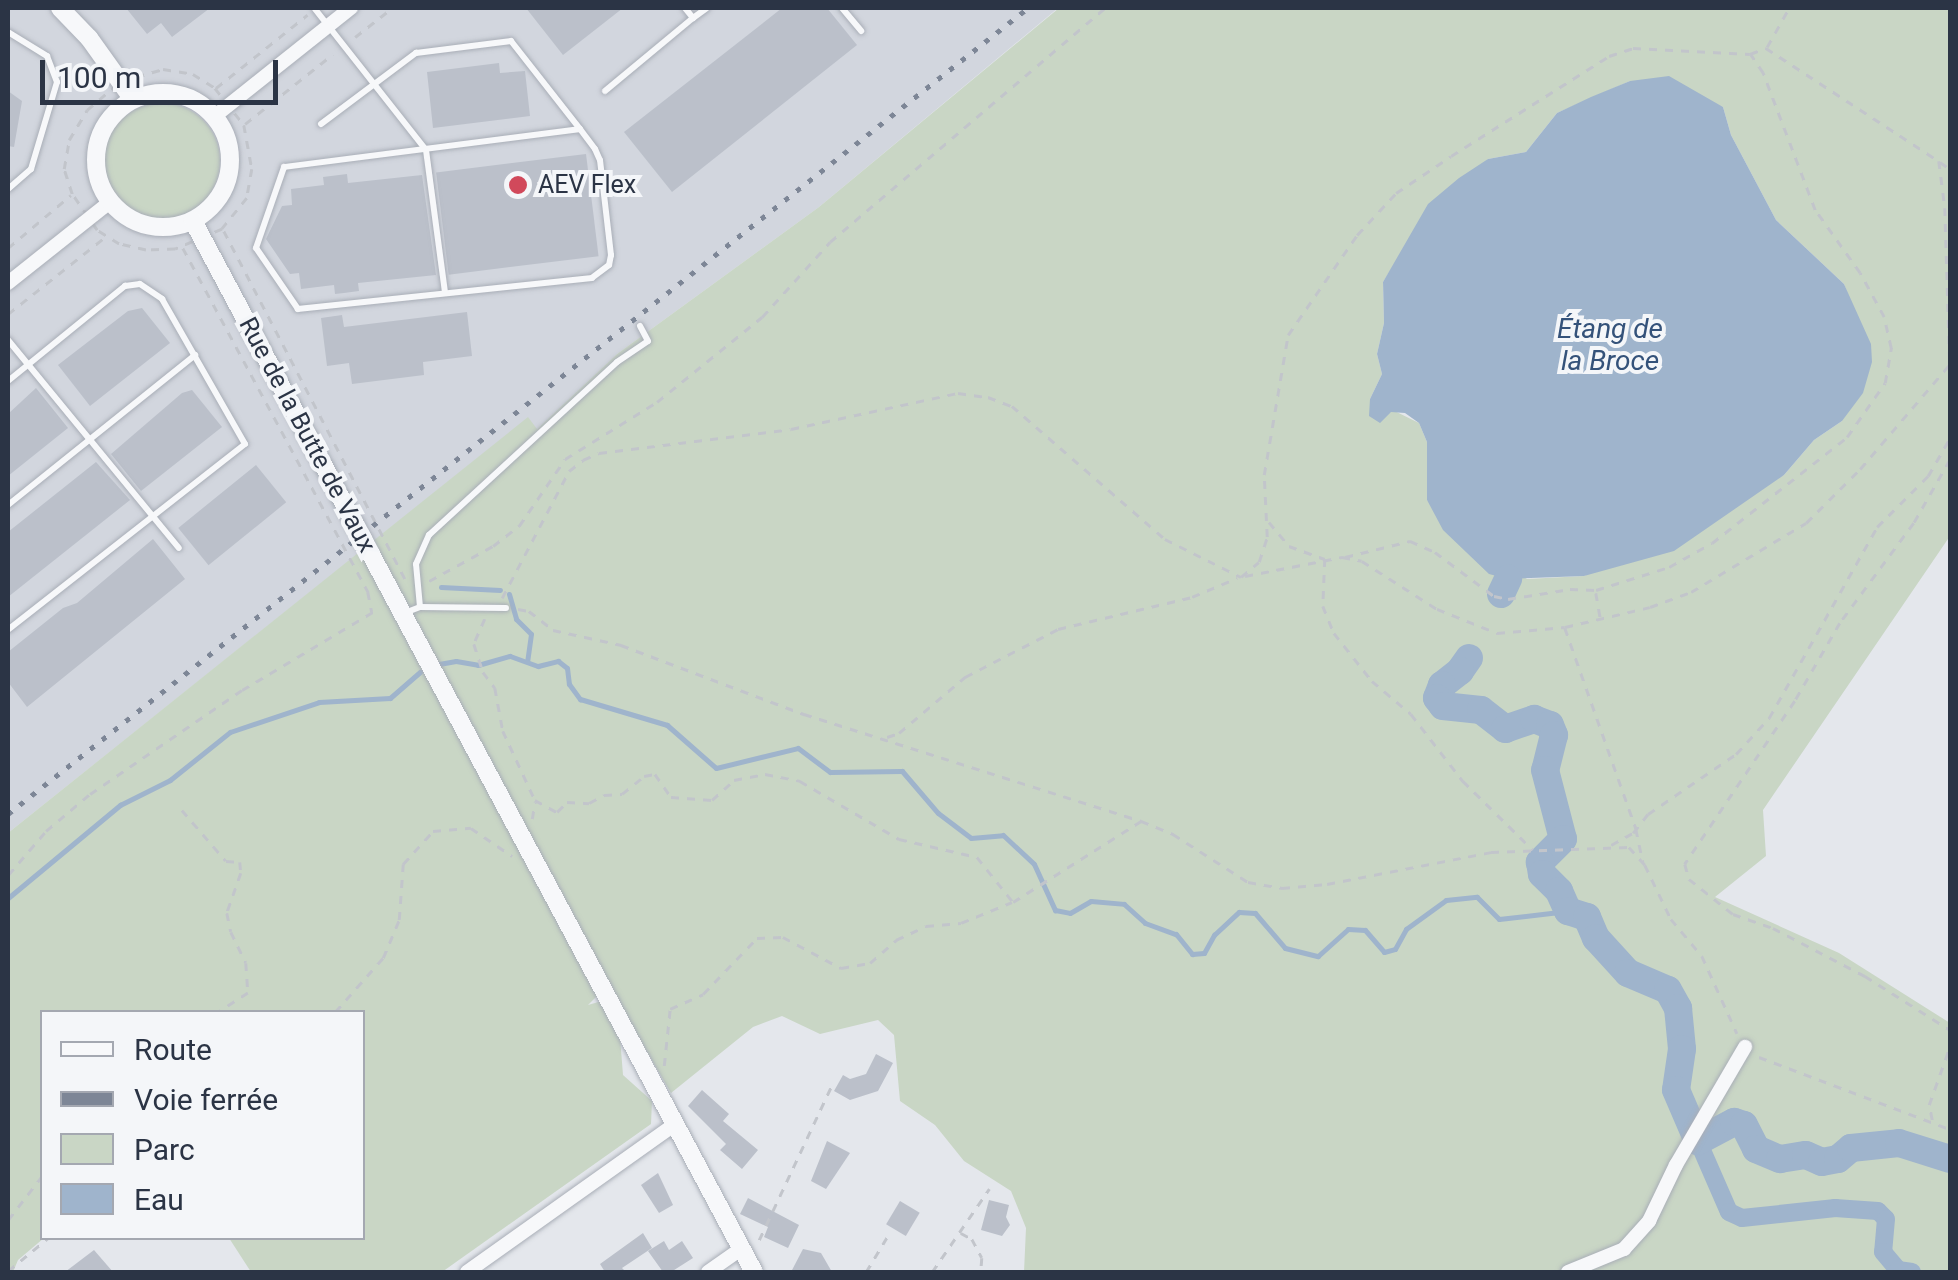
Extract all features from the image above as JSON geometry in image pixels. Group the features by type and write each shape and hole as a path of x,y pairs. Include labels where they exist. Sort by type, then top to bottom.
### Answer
{"street":[{"path":"60,8 132,98"},
{"path":"222,110 351,8"},
{"path":"179,94 222,110 230,174 222,193 193,221 158,228 141,224 110,202 96,166 97,144 106,125 132,98 179,94"},
{"path":"8,283 110,202"},
{"name":"Rue de la Butte de Vaux","path":"193,221 406,599 422,649 748,1261"},
{"path":"1568,1272 1624,1250 1650,1220 1745,1047"},
{"path":"467,1272 675,1124"},
{"path":"708,1272 748,1261"}],"lane":[{"path":"685,8 694,18"},
{"path":"604,91 707,8"},
{"path":"842,8 861,31"},
{"path":"314,9 377,82 426,150 445,294"},
{"path":"8,32 47,56 57,82 31,169 8,189"},
{"path":"321,124 416,53 511,41 580,130 600,160 609,265 592,278 298,309 256,248 284,167 580,130"},
{"path":"8,381 125,286 140,284 162,299 245,444 8,630"},
{"path":"406,599 428,534 617,362 648,341 640,326"},
{"path":"8,340 179,548"},
{"path":"8,505 195,355"},
{"path":"406,599 420,607 506,608"},
{"path":"406,599 420,607"}],"path":[{"path":"244,125 392,8"},
{"path":"8,875 46,831 90,794 242,690 372,612 406,599 519,526 564,459 657,402 762,318 830,242 1105,8"},
{"path":"1241,577 1259,562 1268,520 1264,475 1288,334 1357,235 1396,193 1609,56 1633,48 1750,54 1766,48 1789,8"},
{"path":"216,88 314,9"},
{"path":"1766,48 1950,168"},
{"path":"885,738 899,733 923,708 944,698 965,677 1058,629 1192,596 1241,577 1410,542 1436,552 1494,596 1508,599 1570,589 1596,590 1669,567 1751,516 1847,436 1885,382 1891,348 1884,316 1860,272 1815,210 1764,72 1750,54"},
{"path":"163,69 193,74 216,88 222,110 244,125 252,168 247,198 222,229 183,246 146,250 105,237 72,194 64,168 69,140 87,110 121,81 163,69"},
{"path":"1342,557 1362,560 1437,610 1470,626 1497,633 1601,621 1691,592 1806,523 1860,470 1950,363 1946,208 1939,161"},
{"path":"8,248 72,194"},
{"path":"222,229 406,599"},
{"path":"8,314 105,237"},
{"path":"183,246 368,592 372,612"},
{"path":"1014,902 977,858 899,839 800,781 764,774 734,780 712,800 671,798 655,774 644,776 622,794 604,795 589,803 567,802 556,812 535,800 503,730 495,688 483,672 474,644 490,608 515,576 569,471 599,453 791,428 958,393 988,397 1012,406 1165,539 1241,577"},
{"path":"1610,846 1648,814 1736,754 1768,718 1877,527 1928,476 1950,438"},
{"path":"1950,460 1914,523 1848,610 1795,701 1684,864 1689,879 1733,914 1774,928 1865,976 1950,1030"},
{"path":"1268,520 1274,533 1289,546 1325,560"},
{"path":"1325,560 1323,606 1334,633 1372,681 1411,714 1463,781 1537,851"},
{"path":"1596,590 1601,621"},
{"path":"520,609 553,630 621,645 804,714 1140,821 1173,834 1248,882 1282,888 1328,884 1491,852 1610,846 1629,848 1644,864"},
{"path":"1565,628 1656,895 1702,956 1745,1047 1761,1059 1950,1129"},
{"path":"182,810 226,861 240,862 241,872 227,913 230,932 246,963 248,993 222,1010"},
{"path":"650,1077 663,1069 668,1055 665,1024 670,1009 704,994 757,938 783,936 842,968 870,963 896,940 926,926 962,923 1014,902 1140,821"},
{"path":"337,1010 382,958 399,920 403,864 433,831 471,828 497,849 514,857 532,858"},
{"path":"1932,1122 1928,1105 1950,1046"},
{"path":"748,1261 834,1083"},
{"path":"8,1220 40,1179"},
{"path":"932,1272 989,1189"},
{"path":"960,1233 972,1239 981,1272"},
{"path":"866,1272 887,1237"},
{"path":"8,1271 46,1240"}],"shaded area":[{"path":"8,8 1058,8 819,207 617,354 536,430 528,418 8,833"}],"green space":[{"path":"1059,8 1950,8 1950,536 1763,810 1766,856 1715,897 1839,953 1950,1023 1950,1272 1024,1272 1026,1228 1011,1191 964,1161 935,1125 900,1101 894,1035 878,1020 820,1034 782,1016 753,1027 671,1093 608,985 588,1005 602,1001 620,1037 623,1075 652,1101 651,1124 442,1272 251,1272 230,1240 365,1240 365,1010 40,1010 42,1240 18,1260 13,1272 8,1272 8,833 528,417 537,429 617,354 819,207","holes":["1630,81 1723,107 1731,135 1776,220 1844,284 1853,308 1842,421 1814,440 1784,475 1584,576 1527,579 1427,500 1427,442 1419,423 1370,399 1382,374 1377,354 1384,323 1383,282 1406,245 1488,159 1526,152 1557,113"]},
{"path":"162,103 184,107 203,120 216,139 220,161 216,183 203,202 184,215 162,219 140,215 121,202 108,183 104,161 108,139 121,120 140,107"}],"water":[{"name":"Étang de la Broce","path":"1669,76 1723,107 1731,135 1776,220 1844,284 1871,344 1872,362 1863,393 1842,421 1814,440 1784,475 1674,551 1584,576 1508,579 1489,574 1443,530 1427,500 1427,442 1419,423 1405,413 1391,412 1380,423 1369,416 1370,399 1382,374 1377,354 1384,323 1383,282 1428,204 1459,178 1488,159 1526,152 1557,113 1630,81"}],"building":[{"path":"126,8 210,8 172,37 161,23 147,34"},
{"path":"526,8 623,8 563,55"},
{"path":"782,8 827,8 857,45 672,192 624,132"},
{"path":"499,63 500,73 525,71 530,116 433,128 427,72"},
{"path":"8,91 22,101 14,147 8,146"},
{"path":"586,154 599,256 449,275 436,172"},
{"path":"347,174 348,183 422,175 436,275 358,283 359,291 335,294 334,285 301,289 299,273 290,274 266,239 282,206 292,205 291,189 324,185 323,177"},
{"path":"142,308 170,343 90,406 58,365 128,311"},
{"path":"467,312 472,356 423,362 424,375 352,384 349,363 327,366 321,318 342,315 344,327"},
{"path":"36,388 68,428 8,476 8,414"},
{"path":"192,390 222,427 141,491 111,454 182,393"},
{"path":"96,462 130,500 8,597 8,532"},
{"path":"256,465 286,502 208,565 178,528"},
{"path":"153,539 185,579 27,707 8,682 8,652 63,608 77,603"},
{"path":"876,1054 893,1063 878,1091 850,1100 834,1091 843,1075 850,1079 866,1074"},
{"path":"702,1090 729,1114 723,1121 758,1150 742,1169 720,1150 726,1144 688,1106"},
{"path":"827,1141 850,1153 826,1189 811,1181"},
{"path":"658,1173 673,1205 659,1213 641,1185"},
{"path":"748,1198 799,1225 788,1248 764,1237 768,1227 740,1214"},
{"path":"989,1200 1009,1205 1006,1217 1010,1225 1002,1236 981,1230"},
{"path":"900,1201 920,1213 906,1236 886,1224"},
{"path":"643,1233 652,1248 622,1268 626,1272 605,1272 600,1264"},
{"path":"664,1241 669,1250 682,1241 693,1258 671,1272 663,1272 648,1251"},
{"path":"803,1249 821,1253 832,1272 791,1272"},
{"path":"94,1250 113,1272 65,1272"}],"waterway":[{"path":"1501,594 1508,579"},
{"path":"441,587 500,590"},
{"path":"509,594 516,619 531,634 527,661"},
{"path":"439,664 456,661 478,665 510,656 538,666 558,661 567,668 569,684 580,699 667,725 716,768 798,748 830,772 902,771 938,813 971,838 1003,835 1034,864 1055,910 1070,913 1091,901 1124,904 1145,923 1176,934 1192,954 1204,953 1214,935 1239,912 1255,913 1285,948 1318,956 1348,929 1365,930 1384,952 1395,949 1406,929 1446,900 1477,897 1499,919 1568,911"},
{"path":"1469,658 1442,685 1437,698 1443,706 1481,710 1505,729 1534,719 1550,725 1554,735 1545,770 1563,839 1540,862 1542,874 1559,891 1568,911 1587,917 1596,938 1628,973 1668,990 1678,1008 1682,1049 1676,1090 1698,1141 1734,1122 1744,1125 1756,1149 1780,1159 1806,1155 1822,1162 1838,1159 1851,1148 1899,1143 1950,1159"},
{"path":"8,898 120,805 170,780 230,732 319,702 390,698 420,672"},
{"path":"1698,1141 1729,1212 1742,1218 1835,1208 1878,1211 1886,1219 1883,1252 1898,1270 1912,1272"}],"railway":[{"path":"8,814 1028,8"}],"place":[{"name":"AEV Flex","path":"518,185"}]}
